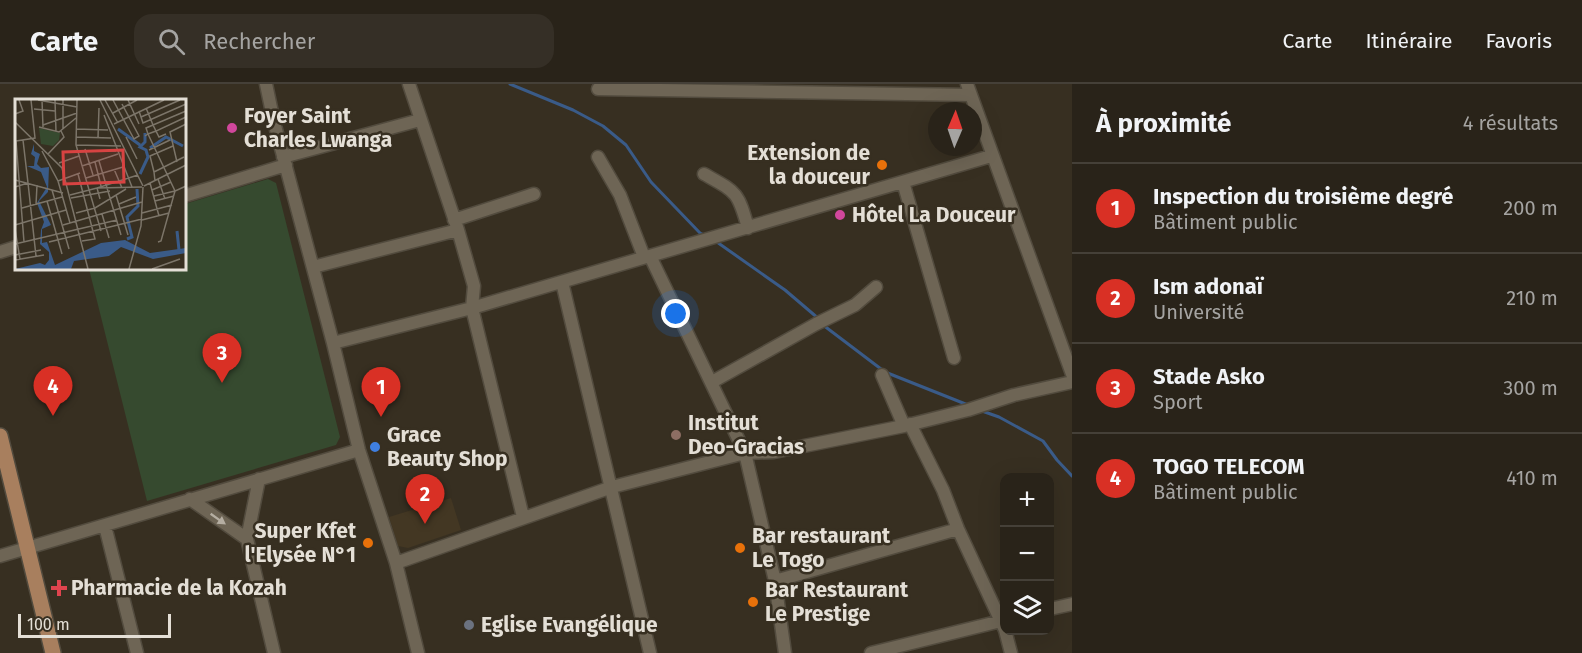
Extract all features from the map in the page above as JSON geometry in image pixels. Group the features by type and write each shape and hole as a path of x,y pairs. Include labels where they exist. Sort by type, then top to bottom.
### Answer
{"main road":[{"path":"0,436 53,653"}],"street":[{"path":"266,84 359,450 396,563 418,653"},
{"path":"409,84 474,286 472,308 523,517"},
{"path":"598,89 715,87 969,89 991,156 1072,374"},
{"path":"186,195 285,161 420,120"},
{"path":"333,343 472,308 991,156"},
{"path":"597,157 620,195 647,256 712,382 745,453 775,580 785,653"},
{"path":"704,174 735,193 748,228"},
{"path":"903,182 954,358"},
{"path":"313,267 456,225 534,194"},
{"path":"0,252 15,247"},
{"path":"562,282 650,653"},
{"path":"712,382 855,305 876,287"},
{"path":"882,375 943,490 958,529 1000,617"},
{"path":"396,563 612,487 745,453 774,452 907,425 1014,395 1072,382"},
{"path":"0,555 359,450"},
{"path":"260,479 247,539 274,653"},
{"path":"190,499 247,539"},
{"path":"105,526 137,653"},
{"path":"775,580 958,529"},
{"path":"1054,608 1072,604"},
{"path":"871,653 1000,626"},
{"path":"1006,635 1011,653"}],"shaded area":[{"path":"451,498 461,530 408,548 398,546 389,517"}],"green space":[{"path":"268,179 276,183 340,437 336,445 147,501 89,270 186,270 186,204"}],"waterway":[{"path":"510,84 573,110 603,126 626,145 651,182 700,233 706,236"},
{"path":"714,240 785,290 819,319"},
{"path":"823,325 885,372 968,405"},
{"path":"982,411 999,417 1043,441 1072,476"}],"place":[{"name":"Foyer Saint Charles Lwanga","path":"232,128"},
{"name":"Extension de la douceur","path":"882,165"},
{"name":"Hôtel La Douceur","path":"840,215"},
{"name":"Stade Asko","path":"222,383"},
{"name":"TOGO TELECOM","path":"53,416"},
{"name":"Inspection du troisième degré","path":"381,417"},
{"name":"Institut Deo-Gracias","path":"676,435"},
{"name":"Grace Beauty Shop","path":"375,447"},
{"name":"Ism adonaï","path":"425,524"},
{"name":"Super Kfet l'Elysée N°1","path":"368,543"},
{"name":"Bar restaurant Le Togo","path":"740,548"},
{"name":"Pharmacie de la Kozah","path":"59,588"},
{"name":"Bar Restaurant Le Prestige","path":"753,602"},
{"name":"Eglise Evangélique","path":"469,625"}]}
